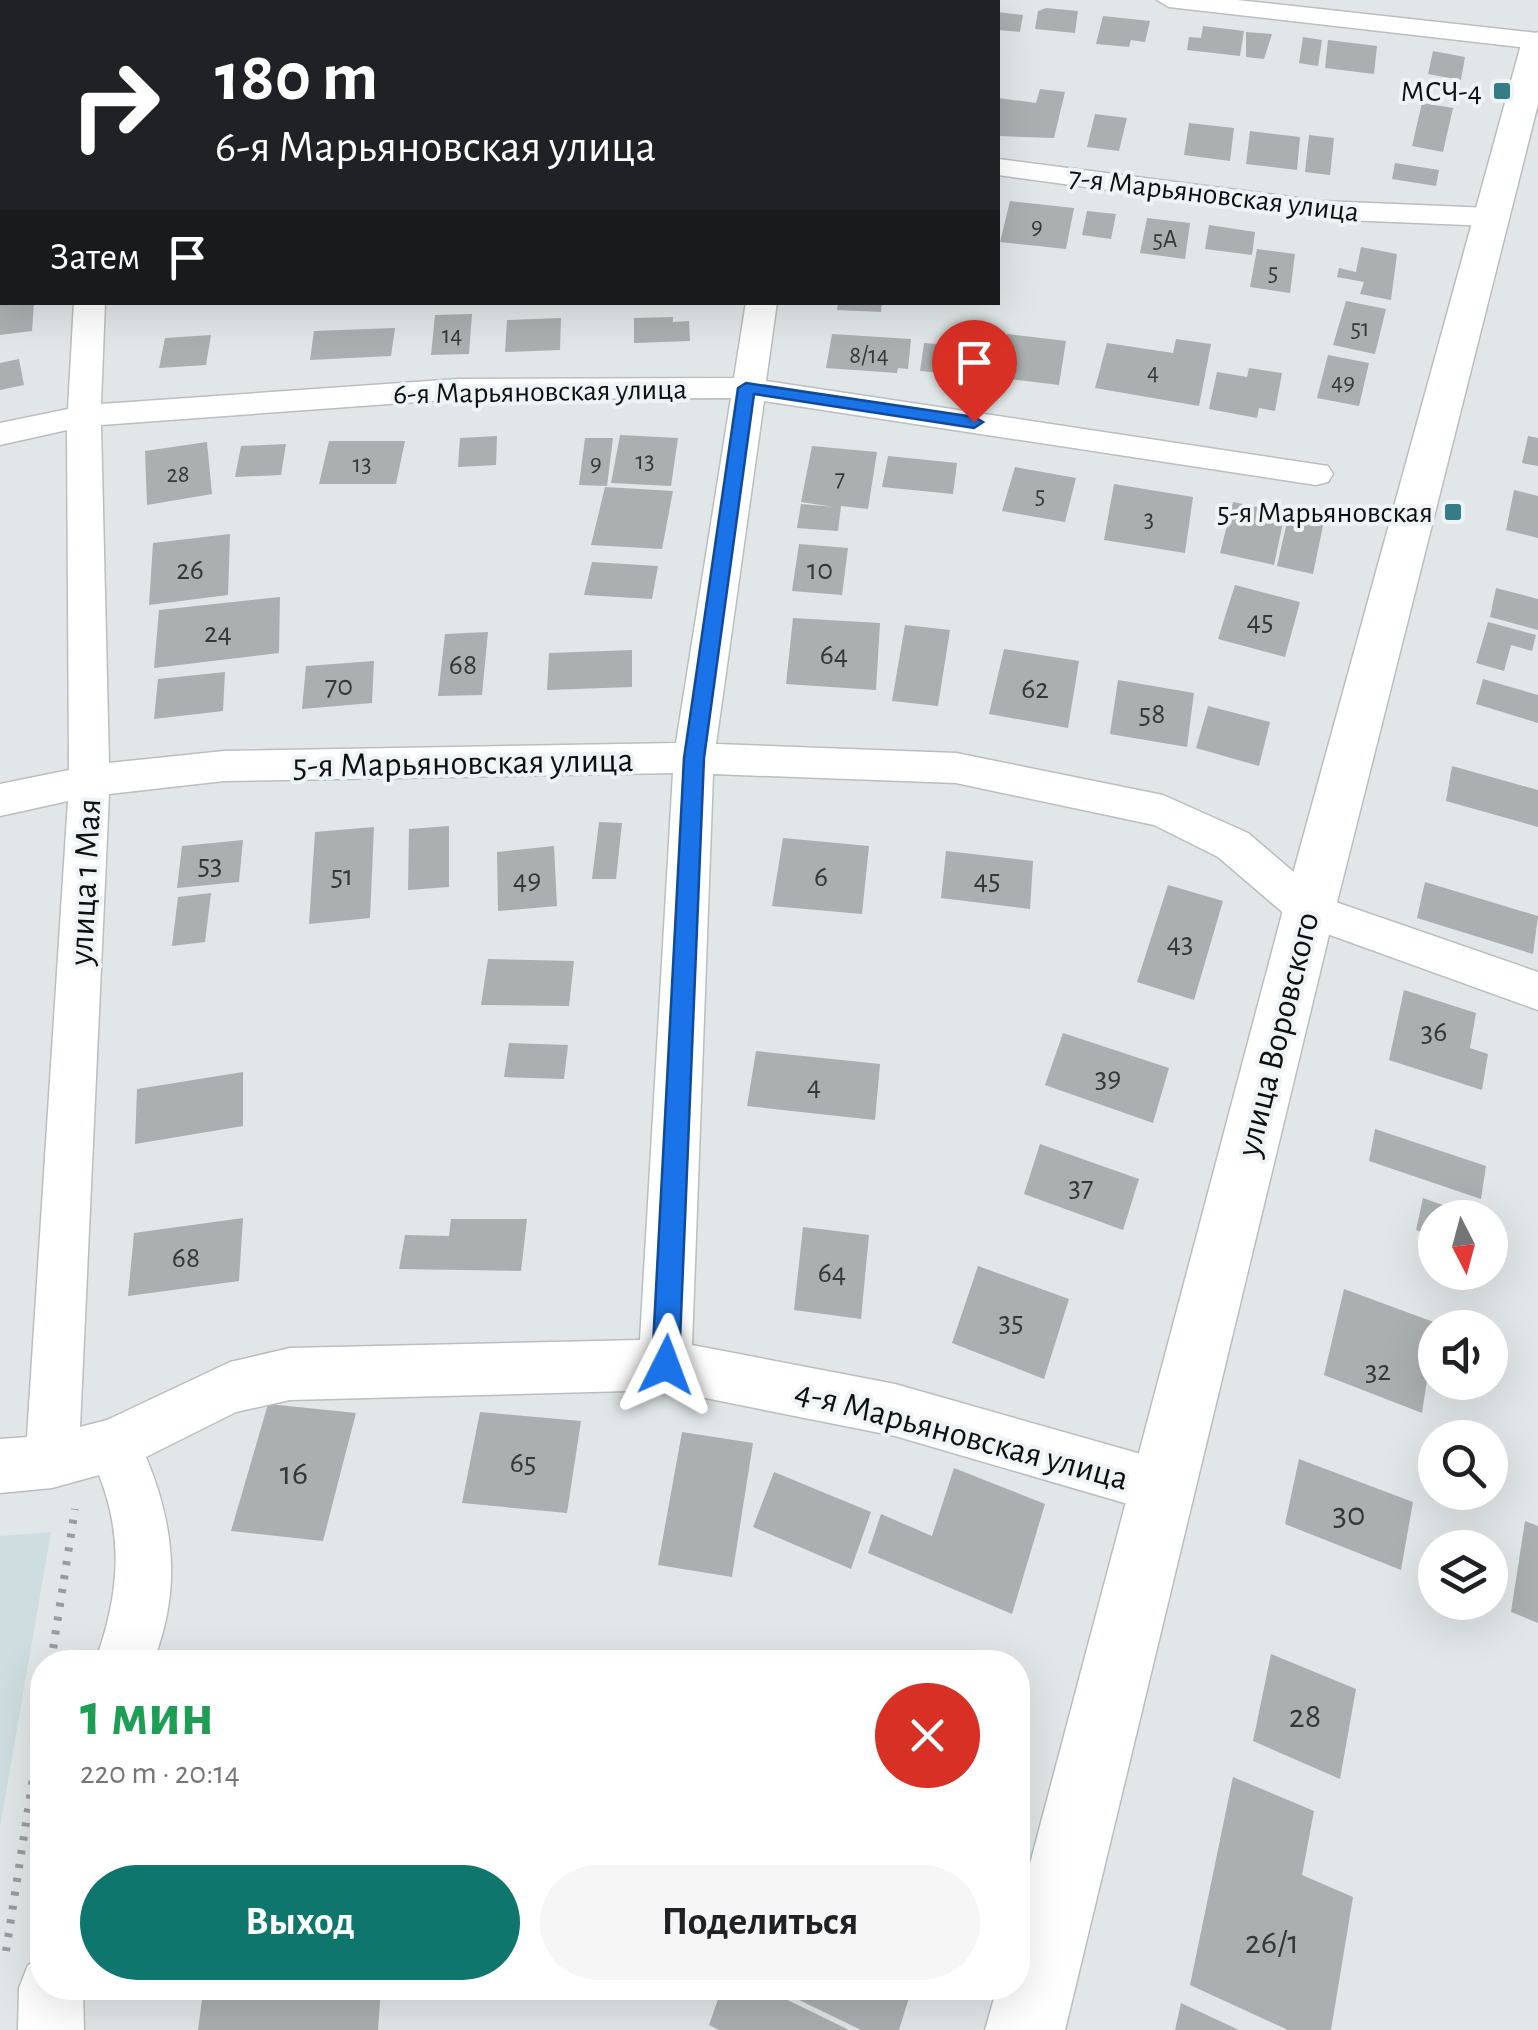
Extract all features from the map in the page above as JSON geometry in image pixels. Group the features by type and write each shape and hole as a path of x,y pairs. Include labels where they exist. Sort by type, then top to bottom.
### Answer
{"main road":[{"name":"улица Воровского","path":"1024,2030 1308,910 1538,40"}],"street":[{"path":"1169,0 1538,40"},
{"name":"7-я Марьяновская улица","path":"1000,167 1321,210 1491,217"},
{"name":"улица 1 Мая","path":"65,1479 90,781 84,416 90,305"},
{"path":"666,1365 694,758 746,388 761,305"},
{"name":"6-я Марьяновская улица","path":"0,434 84,416 458,389 746,388 1316,474"},
{"name":"5-я Марьяновская улица","path":"0,800 90,781 224,766 694,758 956,768 1164,811 1233,846 1308,910 1538,991"},
{"name":"4-я Марьяновская улица","path":"0,1466 65,1479 113,1445 230,1388 290,1374 666,1365 895,1410 1162,1487"},
{"path":"113,1445 132,1482 146,1535 147,1590 128,1650"},
{"path":"36,2000 50,2030"}],"path":[{"path":"53,1650 65,1479"},
{"path":"27,1980 30,1928"}],"shaded area":[{"path":"51,1532 0,1827 0,1536"}],"building":[{"path":"1038,11 1078,11 1075,33 1035,29"},
{"path":"1000,12 1023,15 1020,32 1000,30"},
{"path":"1103,16 1150,21 1145,42 1131,40 1129,47 1096,44"},
{"path":"1203,26 1244,31 1240,56 1187,50 1189,37 1201,38"},
{"path":"1246,32 1272,34 1264,59 1246,57"},
{"path":"1303,37 1322,40 1318,66 1299,63"},
{"path":"1328,40 1377,46 1374,74 1325,68"},
{"path":"1433,51 1465,57 1461,80 1428,74"},
{"path":"1040,89 1065,92 1054,138 1000,136 1000,98 1036,103"},
{"path":"1422,103 1453,108 1443,152 1412,146"},
{"path":"1095,114 1127,118 1119,151 1087,147"},
{"path":"1189,123 1234,128 1230,161 1184,155"},
{"path":"1250,131 1300,137 1297,170 1246,164"},
{"path":"1309,135 1334,138 1330,175 1305,172"},
{"path":"1395,163 1439,170 1436,186 1392,179"},
{"path":"1010,201 1074,208 1066,249 1000,242"},
{"path":"1087,211 1116,214 1111,239 1082,235"},
{"path":"1147,218 1190,223 1185,259 1140,253"},
{"path":"1209,225 1255,232 1252,255 1205,249"},
{"path":"1361,247 1397,254 1391,300 1360,294 1364,282 1337,277 1339,268 1356,272"},
{"path":"1257,249 1295,254 1290,293 1250,287"},
{"path":"1346,301 1386,309 1375,354 1333,345"},
{"path":"0,305 34,305 32,331 0,335"},
{"path":"838,305 882,305 881,312 837,310"},
{"path":"472,314 469,354 431,355 435,315"},
{"path":"673,317 673,322 689,321 690,341 634,343 634,318"},
{"path":"561,318 560,350 505,352 507,320"},
{"path":"395,328 391,356 310,360 314,331"},
{"path":"951,328 992,331 987,377 920,371 924,343 949,345"},
{"path":"832,334 911,339 908,369 898,368 897,373 826,368"},
{"path":"1007,334 1066,341 1059,385 1011,379 1014,366 1001,365"},
{"path":"211,335 206,365 159,368 165,338"},
{"path":"1176,339 1211,344 1199,406 1095,388 1107,343 1173,353"},
{"path":"1328,355 1369,363 1359,406 1317,398"},
{"path":"19,359 24,385 0,390 0,363"},
{"path":"1249,368 1282,373 1275,411 1259,408 1257,418 1209,409 1217,372 1247,377"},
{"path":"620,435 678,438 671,486 611,483"},
{"path":"497,436 496,465 458,467 460,438"},
{"path":"1528,436 1538,438 1538,466 1522,463"},
{"path":"585,438 613,438 607,486 579,485"},
{"path":"329,441 405,441 396,484 319,484"},
{"path":"207,442 212,494 147,505 145,451"},
{"path":"286,444 281,475 235,477 241,446"},
{"path":"812,446 877,452 868,509 841,506 838,531 797,528 801,504 834,507 801,502"},
{"path":"888,456 957,463 953,494 882,487"},
{"path":"1015,467 1076,478 1065,522 1002,511"},
{"path":"1114,484 1193,497 1185,553 1104,540"},
{"path":"605,487 673,491 662,549 591,545"},
{"path":"1514,490 1538,496 1538,538 1506,530"},
{"path":"1233,502 1285,513 1274,565 1220,553"},
{"path":"1289,513 1324,521 1313,574 1277,566"},
{"path":"230,534 228,595 149,605 153,543"},
{"path":"799,544 848,548 842,595 792,591"},
{"path":"592,562 658,566 652,599 584,595"},
{"path":"1235,585 1300,602 1285,657 1218,639"},
{"path":"1496,588 1538,599 1538,630 1490,617"},
{"path":"280,597 279,653 154,668 159,610"},
{"path":"793,618 880,623 876,690 786,684"},
{"path":"1488,622 1536,635 1532,651 1511,645 1504,671 1476,663"},
{"path":"905,625 950,630 938,706 892,701"},
{"path":"488,632 482,695 438,696 445,634"},
{"path":"1004,649 1079,661 1068,728 989,714"},
{"path":"632,650 632,687 547,690 549,653"},
{"path":"374,661 372,703 302,709 306,666"},
{"path":"225,672 223,711 154,719 158,679"},
{"path":"1483,679 1538,695 1538,723 1476,704"},
{"path":"1118,680 1194,693 1187,747 1110,734"},
{"path":"1208,706 1270,722 1259,766 1196,748"},
{"path":"1452,766 1538,790 1538,827 1446,801"},
{"path":"599,822 622,823 616,879 592,879"},
{"path":"449,826 449,887 408,890 409,829"},
{"path":"374,827 370,918 309,924 315,832"},
{"path":"783,838 869,846 862,914 772,906"},
{"path":"243,840 239,882 177,888 182,846"},
{"path":"554,846 557,906 498,911 497,852"},
{"path":"946,851 1033,861 1030,909 941,898"},
{"path":"1425,882 1538,916 1533,954 1417,918"},
{"path":"1168,885 1223,901 1194,1000 1137,982"},
{"path":"211,893 205,942 172,946 178,897"},
{"path":"488,959 574,961 569,1006 481,1005"},
{"path":"1404,990 1476,1013 1470,1048 1488,1054 1482,1090 1389,1060"},
{"path":"1063,1033 1169,1068 1153,1123 1045,1085"},
{"path":"509,1043 568,1045 564,1079 504,1077"},
{"path":"756,1051 880,1064 875,1120 747,1106"},
{"path":"243,1072 243,1126 135,1144 137,1089"},
{"path":"1375,1129 1486,1166 1481,1199 1369,1161"},
{"path":"1040,1144 1139,1179 1123,1230 1024,1194"},
{"path":"243,1218 239,1281 128,1296 134,1233"},
{"path":"451,1219 527,1219 521,1271 399,1269 405,1235 449,1236"},
{"path":"803,1227 869,1235 861,1319 794,1310"},
{"path":"978,1266 1069,1299 1044,1379 952,1343"},
{"path":"1344,1289 1418,1316 1418,1400 1424,1400 1422,1413 1324,1375"},
{"path":"268,1404 356,1413 323,1541 231,1531"},
{"path":"480,1412 581,1421 567,1513 462,1503"},
{"path":"682,1432 753,1443 732,1577 658,1565"},
{"path":"1299,1459 1413,1502 1401,1570 1285,1524"},
{"path":"954,1468 1045,1504 1012,1614 868,1553 881,1514 932,1536"},
{"path":"774,1472 871,1512 851,1569 753,1527"},
{"path":"1525,1521 1538,1526 1538,1623 1511,1612"},
{"path":"1271,1654 1356,1689 1340,1779 1253,1741"},
{"path":"1233,1777 1314,1811 1302,1875 1353,1897 1331,2030 1288,2030 1190,1985"},
{"path":"202,2000 380,2000 378,2030 198,2030"},
{"path":"718,2000 788,2000 849,2030 719,2030 709,2025"},
{"path":"799,2000 908,2000 899,2030 861,2030"},
{"path":"1181,2003 1239,2030 1175,2030"}],"place":[{"name":"МСЧ-4","path":"1502,91"},
{"name":"5-я Марьяновская","path":"1453,512"}],"route":[{"path":"666,1365 694,758 746,388 974,422"}]}
